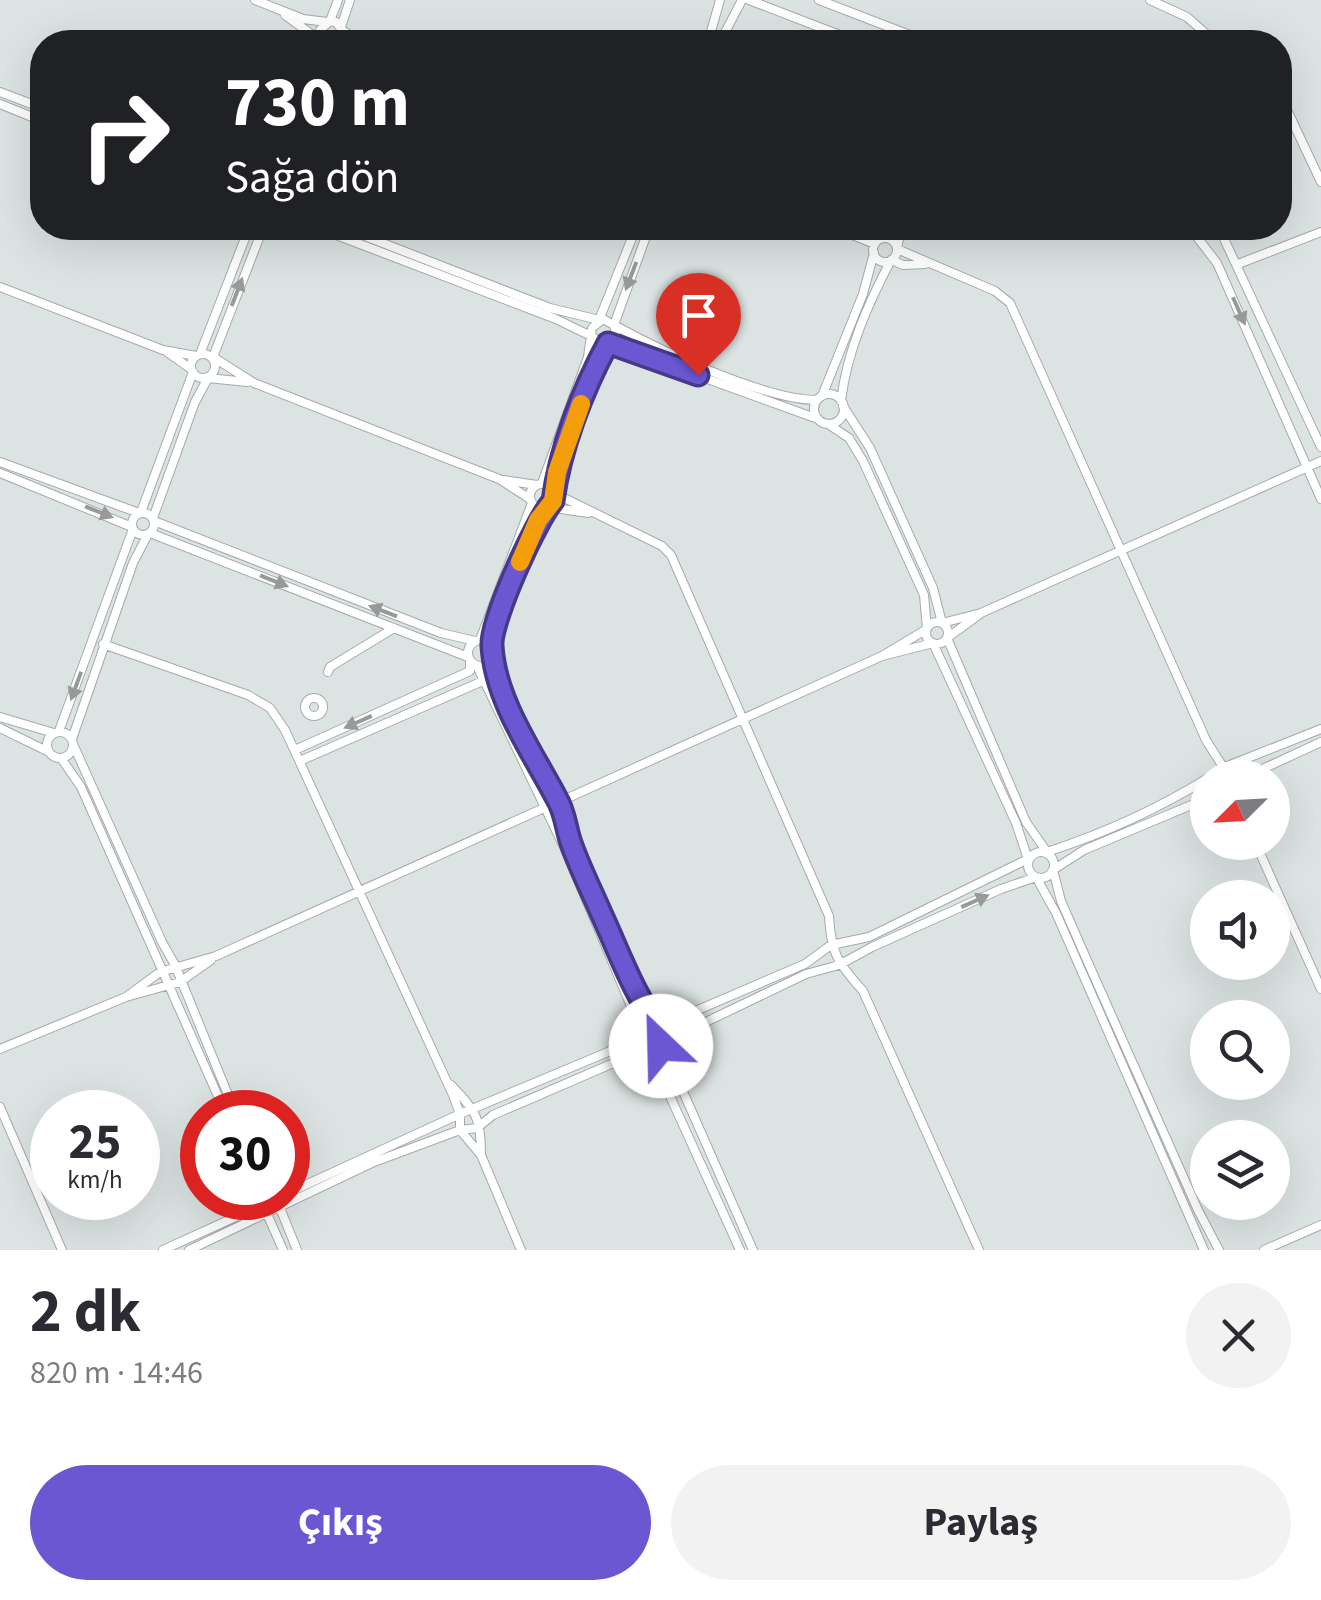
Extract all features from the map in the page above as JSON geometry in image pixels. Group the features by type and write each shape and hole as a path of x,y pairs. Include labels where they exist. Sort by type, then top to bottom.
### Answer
{"street":[{"path":"255,0 345,30"},
{"path":"321,30 338,0"},
{"path":"342,28 350,0"},
{"path":"711,30 720,0"},
{"path":"727,30 746,0 826,30"},
{"path":"819,0 897,30"},
{"path":"1150,0 1186,17 1201,30"},
{"path":"278,9 305,30"},
{"path":"0,92 30,103"},
{"path":"0,104 30,115"},
{"path":"1292,120 1321,182"},
{"path":"1238,264 1321,232"},
{"path":"49,752 47,743 57,732 134,517 140,513 244,240"},
{"path":"60,758 69,754 73,730 103,644 133,563 149,533 188,420 215,370 213,358 257,240"},
{"path":"357,240 540,309 593,336 598,343 608,343 818,419 849,438 864,461 924,595 927,638 1016,823 1029,871 1056,914 1106,1015 1178,1176 1204,1250"},
{"path":"369,240 396,253"},
{"path":"297,750 470,671 470,646 478,641 531,501 530,492 539,484 593,336 592,328 599,320 631,240"},
{"path":"646,240 614,325 615,337 592,373 553,491 527,541 491,645 511,710 539,772 559,802 640,1041 686,1129 740,1250"},
{"path":"865,240 877,245 892,241 896,249 996,291 1010,303 1206,740 1220,760"},
{"path":"818,419 814,410 863,294 880,240"},
{"path":"828,424 842,416 852,351 898,240"},
{"path":"1200,240 1217,262 1321,499"},
{"path":"1225,240 1321,447"},
{"path":"877,245 880,261 926,264"},
{"path":"0,287 163,350 213,358 254,383 499,479 531,501 592,514"},
{"path":"540,309 608,320 643,342 784,398 833,395 842,403 878,466 933,588 942,623 948,630 947,638 1026,822 1054,861 1062,901 1106,1015"},
{"path":"842,346 852,351"},
{"path":"163,350 201,378 254,383"},
{"path":"559,802 882,656 935,622 981,613 1321,460"},
{"path":"0,462 138,534 149,533 238,566 485,666 493,657"},
{"path":"0,474 140,513 441,633 491,645"},
{"path":"499,479 539,484 662,546 671,555 829,916 831,945 840,965 863,991 979,1250"},
{"path":"238,566 242,556"},
{"path":"882,656 943,642 981,613"},
{"path":"328,672 330,667 394,628"},
{"path":"103,644 248,695 270,708 302,760 446,1080 460,1114 460,1130 481,1155 521,1250"},
{"path":"472,661 485,680 544,808 656,1026 664,1033 663,1043 696,1124 753,1250"},
{"path":"302,760 485,680"},
{"path":"0,717 57,732 73,742 175,965 226,1090"},
{"path":"0,728 60,758 81,787 214,1090"},
{"path":"1245,760 1321,729"},
{"path":"1282,760 1321,742"},
{"path":"310,1183 547,1078 640,1032 805,964 831,945 869,937 1028,860 1034,853 1080,842 1190,789"},
{"path":"310,1194 374,1162 480,1125 493,1115 663,1043 806,974 840,965 1001,889 1048,876 1084,850 1190,806"},
{"path":"0,1050 126,996 180,982 216,956 544,808"},
{"path":"1263,860 1321,989"},
{"path":"126,996 175,965 216,956"},
{"path":"547,1078 552,1089"},
{"path":"446,1080 474,1109 480,1125 481,1155"},
{"path":"0,1107 62,1250"},
{"path":"686,1129 696,1124"},
{"path":"1178,1176 1219,1250"},
{"path":"167,1249 223,1220"},
{"path":"189,1250 257,1220"},
{"path":"270,1220 283,1250"},
{"path":"286,1220 297,1250"},
{"path":"1264,1250 1321,1225"}],"slow traffic":[{"path":"520,562 538,520 553,501 552,489 581,404"}],"route":[{"path":"661,1046 664,1033 654,1025 640,999 571,844 559,802 539,772 504,694 491,645 527,541 553,501 557,472 592,373 608,343 698,375"}]}
